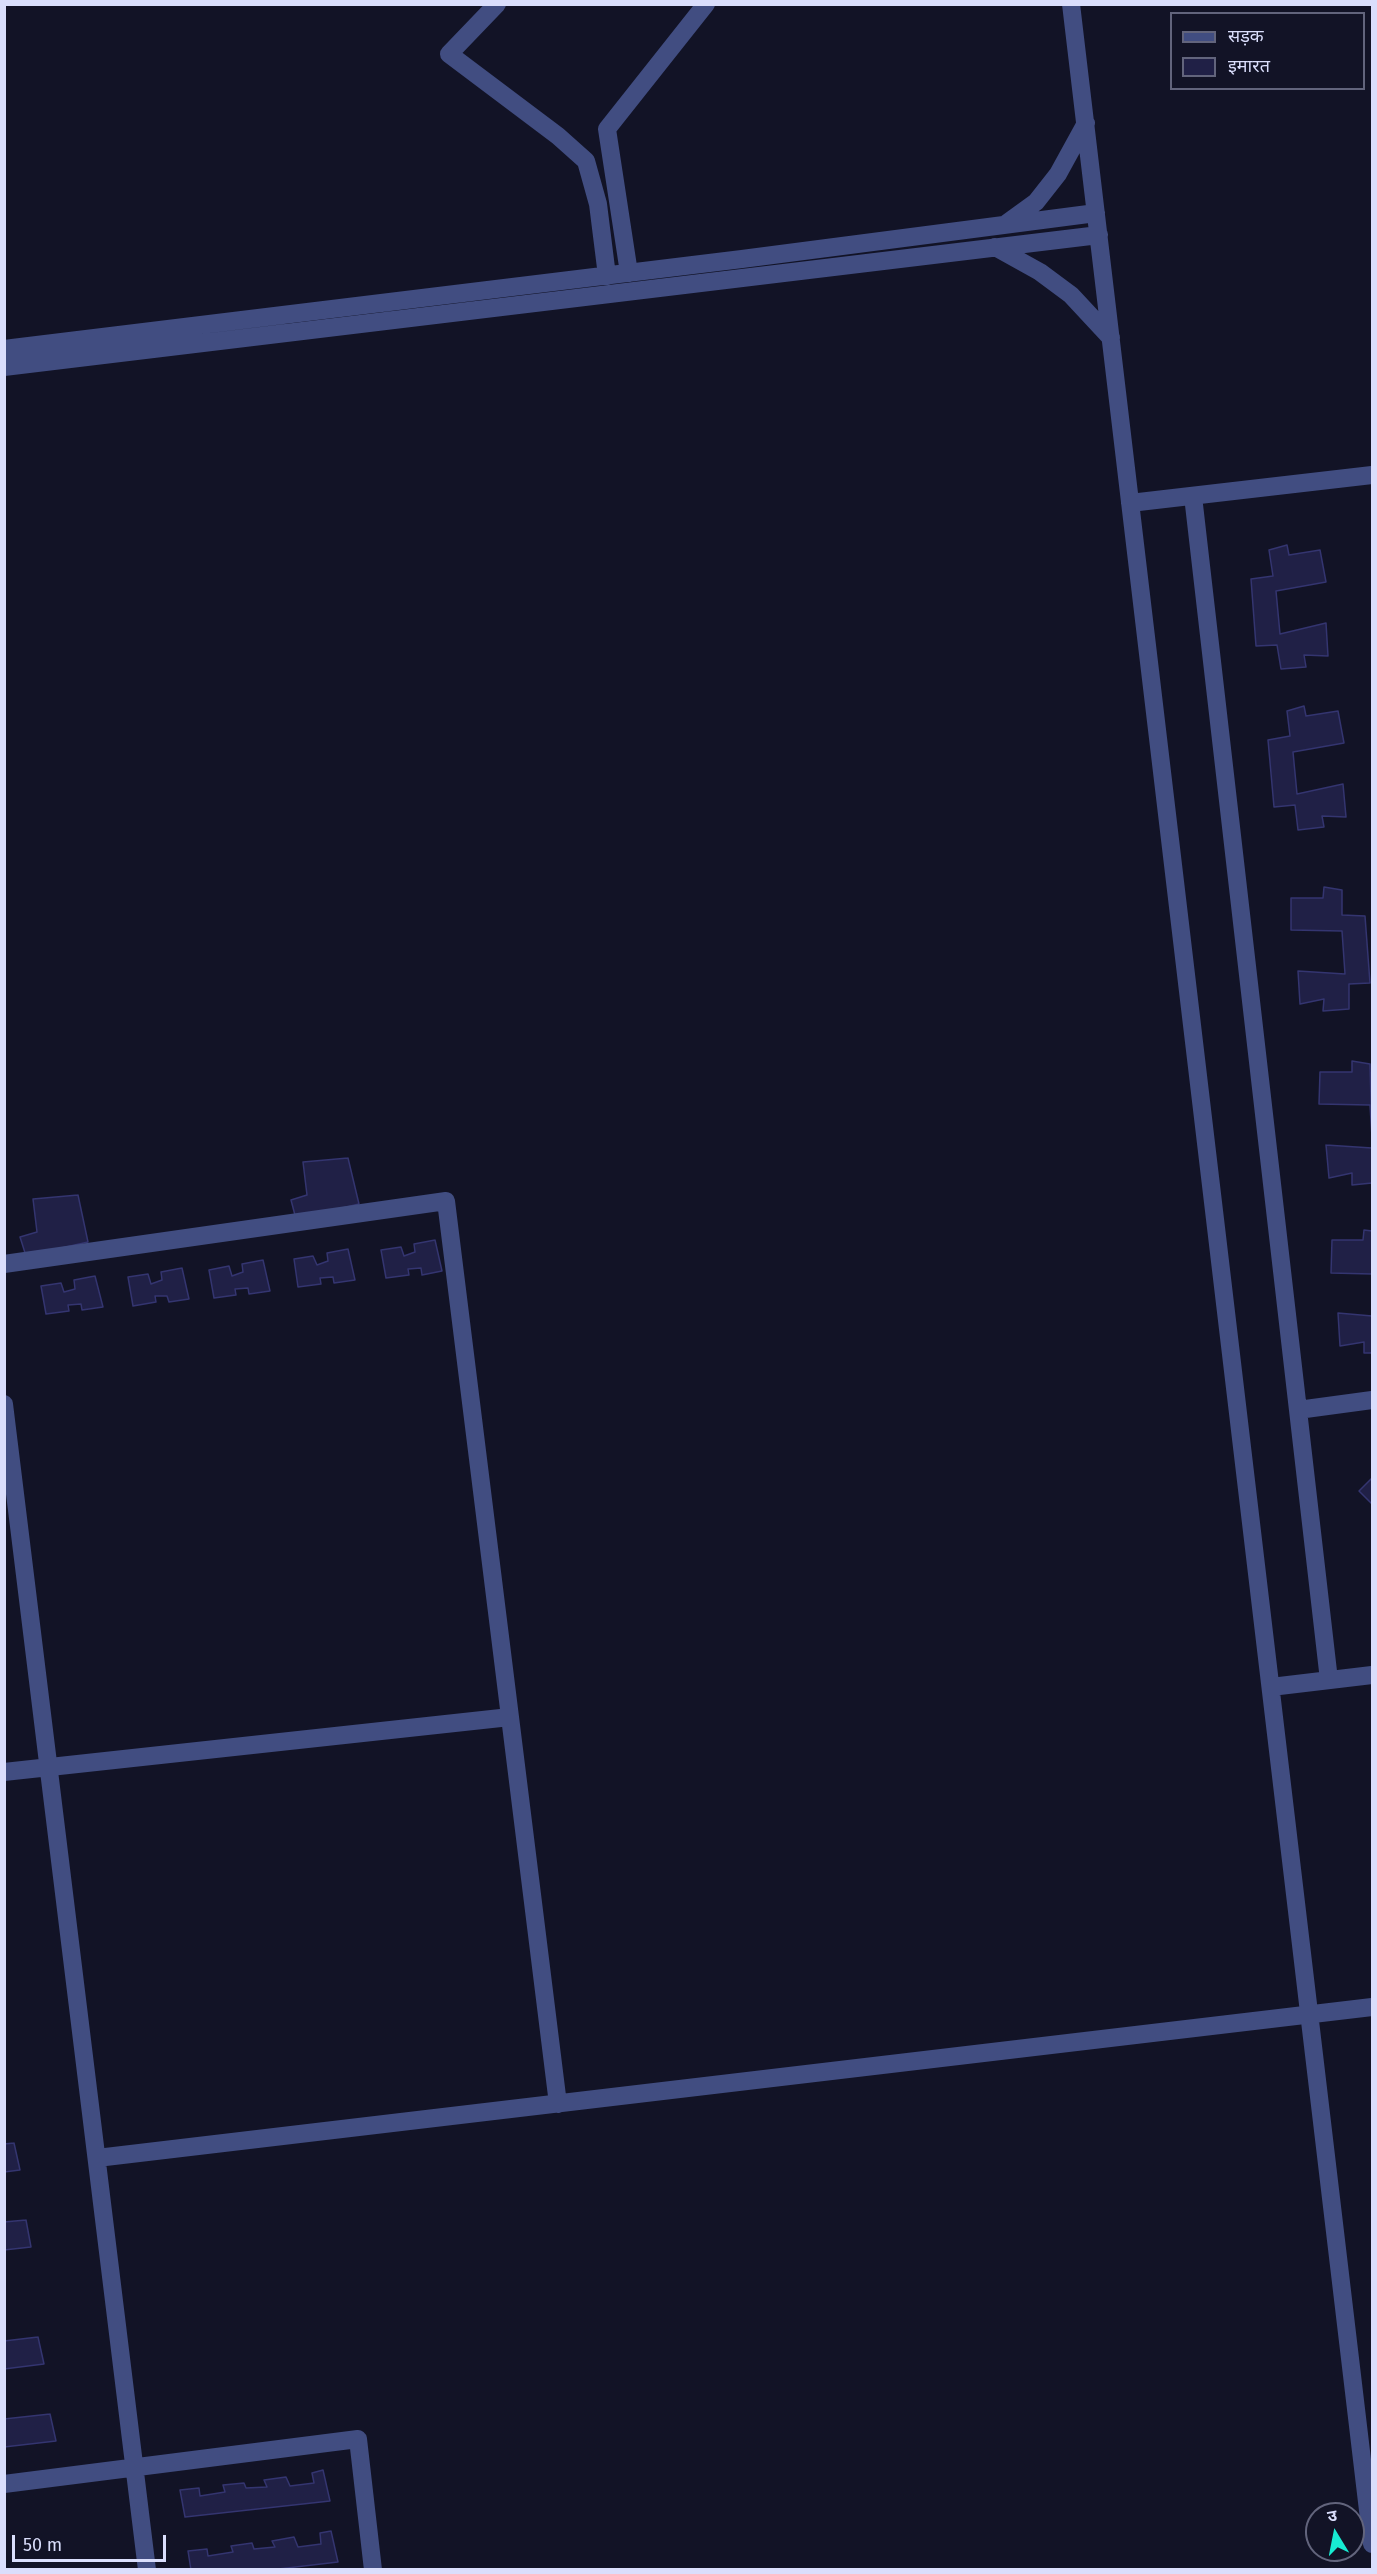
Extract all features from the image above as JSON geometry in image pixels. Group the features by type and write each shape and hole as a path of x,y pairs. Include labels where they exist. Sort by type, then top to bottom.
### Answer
{"street":[{"path":"497,4 448,54 558,136 586,161 597,204 607,276"},
{"path":"629,273 607,129 706,4"},
{"path":"1071,4 1372,2544"},
{"path":"1003,226 1036,202 1058,174 1086,123"},
{"path":"4,349 607,276 1096,213"},
{"path":"4,367 1099,235"},
{"path":"995,247 1040,272 1071,295 1111,338"},
{"path":"1130,503 1372,475"},
{"path":"1193,496 1329,1680"},
{"path":"4,1264 446,1201 558,2103"},
{"path":"1298,1410 1372,1400"},
{"path":"4,1404 147,2570"},
{"path":"1271,1687 1372,1675"},
{"path":"4,1772 510,1717"},
{"path":"97,2158 1372,2007"},
{"path":"4,2484 358,2439 374,2570"}],"building":[{"path":"1287,545 1289,555 1320,550 1326,582 1276,591 1280,634 1326,623 1328,656 1304,655 1306,667 1281,669 1277,645 1256,646 1251,579 1273,576 1269,550"},
{"path":"1304,706 1306,716 1338,711 1344,743 1293,752 1297,794 1343,784 1346,817 1322,816 1324,827 1298,830 1295,805 1274,807 1268,740 1290,736 1287,711"},
{"path":"1324,887 1342,890 1342,915 1365,916 1370,983 1349,984 1349,1009 1323,1011 1324,999 1300,1004 1298,971 1345,974 1342,931 1291,930 1291,898 1323,898"},
{"path":"1352,1061 1370,1064 1372,1137 1370,1105 1319,1104 1320,1072 1352,1072"},
{"path":"1326,1145 1372,1148 1372,1183 1352,1185 1352,1173 1329,1178"},
{"path":"348,1158 359,1204 296,1219 291,1200 307,1195 303,1162"},
{"path":"78,1195 88,1242 26,1256 20,1237 37,1232 33,1199"},
{"path":"1364,1230 1372,1231 1372,1274 1331,1273 1332,1240 1363,1240"},
{"path":"435,1240 442,1271 422,1275 421,1268 408,1269 409,1275 386,1278 381,1250 401,1247 404,1256 415,1252 414,1244"},
{"path":"348,1249 355,1280 334,1283 333,1277 320,1278 321,1284 298,1287 294,1259 313,1256 317,1265 328,1261 327,1253"},
{"path":"263,1260 270,1291 249,1294 248,1288 235,1289 236,1295 214,1298 209,1270 229,1266 232,1276 243,1272 242,1264"},
{"path":"182,1268 189,1299 169,1302 167,1296 155,1296 156,1302 133,1306 128,1277 148,1274 151,1284 162,1280 161,1272"},
{"path":"95,1276 103,1307 82,1310 81,1304 68,1305 69,1311 46,1314 41,1286 61,1283 64,1292 75,1289 74,1280"},
{"path":"1338,1313 1372,1316 1372,1353 1364,1353 1364,1342 1340,1346"},
{"path":"1372,1478 1372,1504 1359,1491"},
{"path":"14,2143 20,2170 4,2172 4,2144"},
{"path":"26,2220 31,2247 4,2250 4,2222"},
{"path":"38,2337 44,2364 4,2369 4,2341"},
{"path":"50,2414 56,2441 4,2447 4,2419"},
{"path":"323,2470 330,2501 185,2517 180,2490 199,2488 200,2496 225,2492 223,2485 244,2483 246,2488 267,2487 264,2480 286,2477 290,2486 314,2483 312,2473"},
{"path":"331,2531 338,2562 270,2570 191,2570 188,2551 207,2549 208,2556 233,2552 231,2546 252,2543 254,2549 275,2547 272,2541 294,2537 298,2547 321,2544 320,2533"}]}
